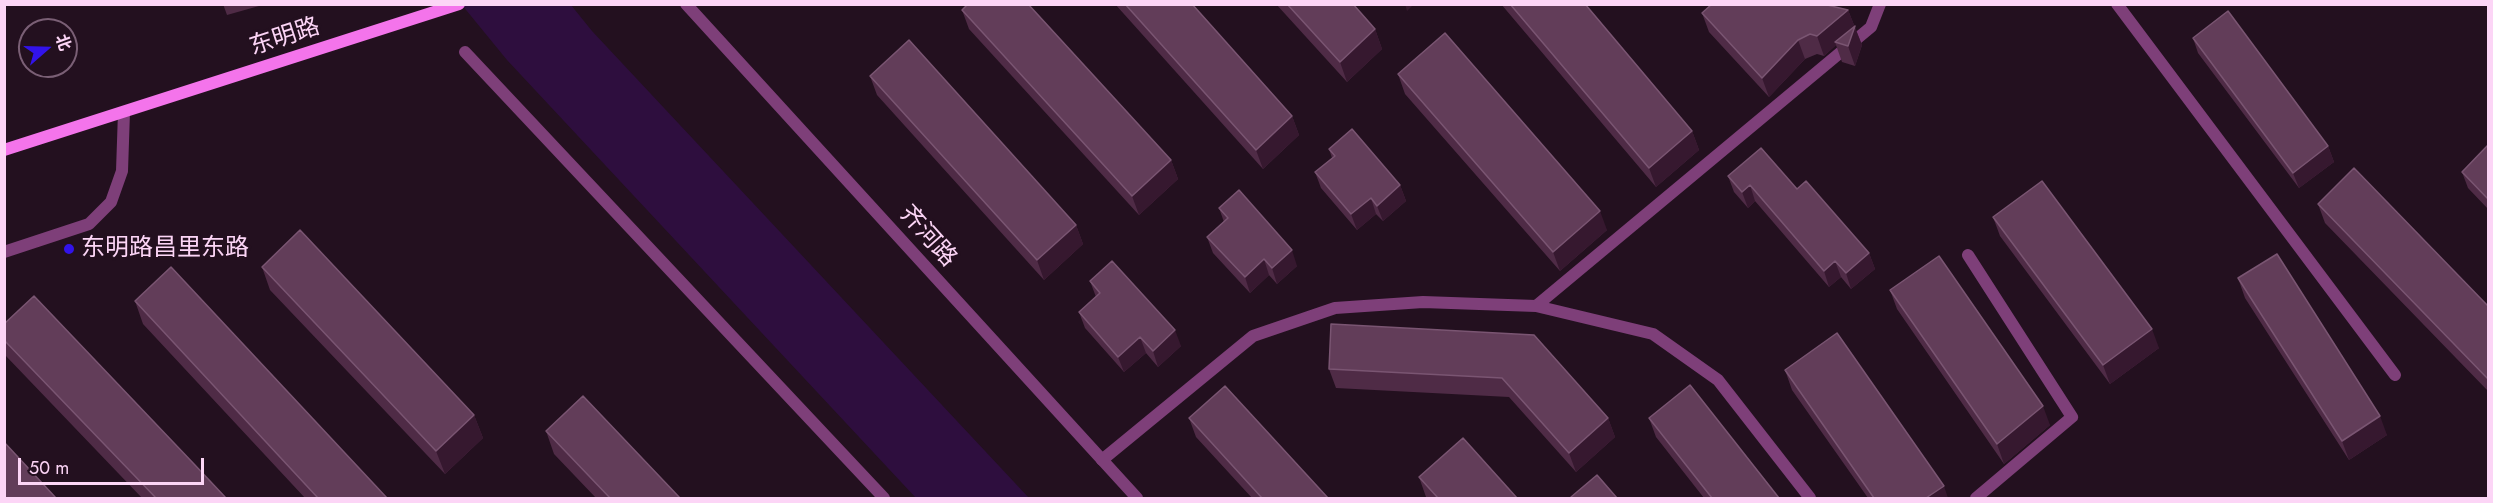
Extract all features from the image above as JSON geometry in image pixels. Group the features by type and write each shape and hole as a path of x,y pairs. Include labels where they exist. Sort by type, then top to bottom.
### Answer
{"main road":[{"name":"东明路","path":"4,150 459,4"}],"street":[{"name":"齐河路","path":"686,4 1137,498"},
{"path":"1536,306 1871,27 1880,4"},
{"path":"2117,4 2395,375"},
{"path":"465,52 884,498"},
{"path":"4,252 89,224 111,202 122,171 124,112"},
{"path":"1968,255 2073,417 1976,498"},
{"path":"1102,460 1253,336 1335,308 1423,302 1536,306 1653,334 1662,340 1718,380 1810,498"}],"shaded area":[{"path":"462,5 571,5 592,31 1029,498 916,498 507,60"}],"building":[{"path":"968,4 1028,4 1171,160 1132,196 962,10"},
{"path":"1125,4 1192,4 1292,116 1256,150"},
{"path":"1287,4 1353,4 1375,29 1340,62"},
{"path":"1510,4 1585,4 1692,131 1649,168"},
{"path":"1712,4 1823,4 1848,10 1817,36 1810,34 1798,40 1762,78 1702,13"},
{"path":"2228,11 2328,146 2293,173 2193,38"},
{"path":"1855,26 1848,46 1835,42"},
{"path":"1445,33 1600,211 1553,252 1398,74"},
{"path":"909,40 1076,225 1037,260 870,76"},
{"path":"1352,129 1400,185 1377,206 1371,198 1351,214 1315,172 1335,156 1329,149"},
{"path":"2488,145 2488,199 2462,172"},
{"path":"1761,148 1797,189 1806,181 1869,253 1846,273 1835,261 1824,271 1750,185 1742,192 1728,176"},
{"path":"2354,168 2488,306 2488,379 2318,204"},
{"path":"2042,181 2152,329 2103,365 1993,217"},
{"path":"1239,190 1292,250 1272,268 1264,259 1245,277 1207,237 1228,218 1219,208"},
{"path":"300,230 474,415 436,451 262,267"},
{"path":"2277,254 2380,416 2342,441 2238,278"},
{"path":"1939,256 2043,406 1997,444 1890,290"},
{"path":"1112,261 1175,330 1153,351 1140,337 1118,357 1079,312 1100,293 1090,281"},
{"path":"171,267 387,498 318,498 135,301"},
{"path":"34,296 226,498 156,498 4,340 4,324"},
{"path":"1331,324 1534,335 1608,418 1569,453 1502,378 1329,369"},
{"path":"1837,333 1944,486 1926,498 1874,498 1785,370"},
{"path":"1690,385 1779,498 1712,498 1649,418"},
{"path":"1225,386 1328,498 1262,498 1189,418"},
{"path":"583,396 680,498 610,498 546,431"},
{"path":"1463,438 1517,498 1438,498 1419,477"},
{"path":"4,442 56,498 4,498"},
{"path":"1597,475 1617,498 1571,497"}],"place":[{"name":"东明路昌里东路","path":"69,249"}]}
